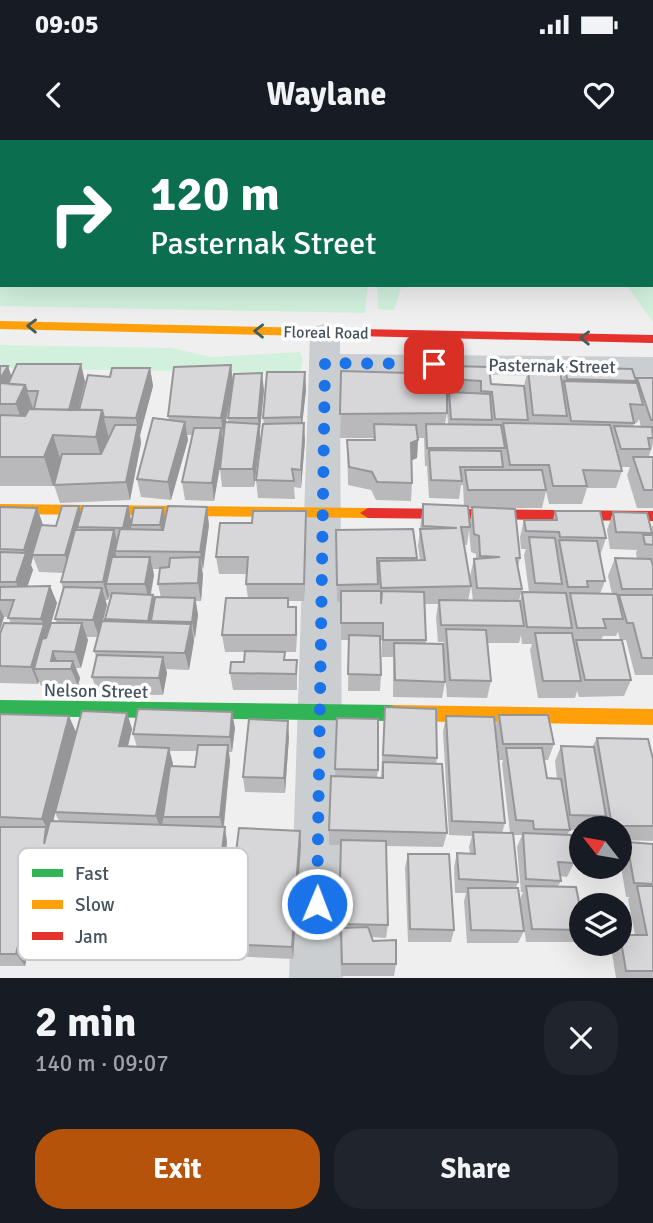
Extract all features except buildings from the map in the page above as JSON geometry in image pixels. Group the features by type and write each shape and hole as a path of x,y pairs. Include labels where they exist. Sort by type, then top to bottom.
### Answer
{"street":[{"name":"Floreal Road","path":"0,325 325,348 653,339"},
{"name":"Pasternak Street","path":"325,348 653,367"},
{"path":"316,978 325,348"},
{"path":"0,509 323,515 653,516"},
{"name":"Nelson Street","path":"0,708 653,717"}],"green space":[{"path":"0,287 368,287 365,313 0,306"},
{"path":"377,287 401,287 394,310 378,309"},
{"path":"627,287 653,287 653,322"},
{"path":"0,345 172,348 211,357 300,352 303,360 300,373 0,368"}],"traffic: fast":[{"path":"0,708 394,713"}],"traffic: slow":[{"path":"0,325 359,333"},
{"path":"0,509 368,513"},
{"path":"394,713 653,717"}],"traffic: jam":[{"path":"359,333 653,339"},
{"path":"368,513 653,516"}],"route":[{"path":"317,904 325,363 434,364"}]}
